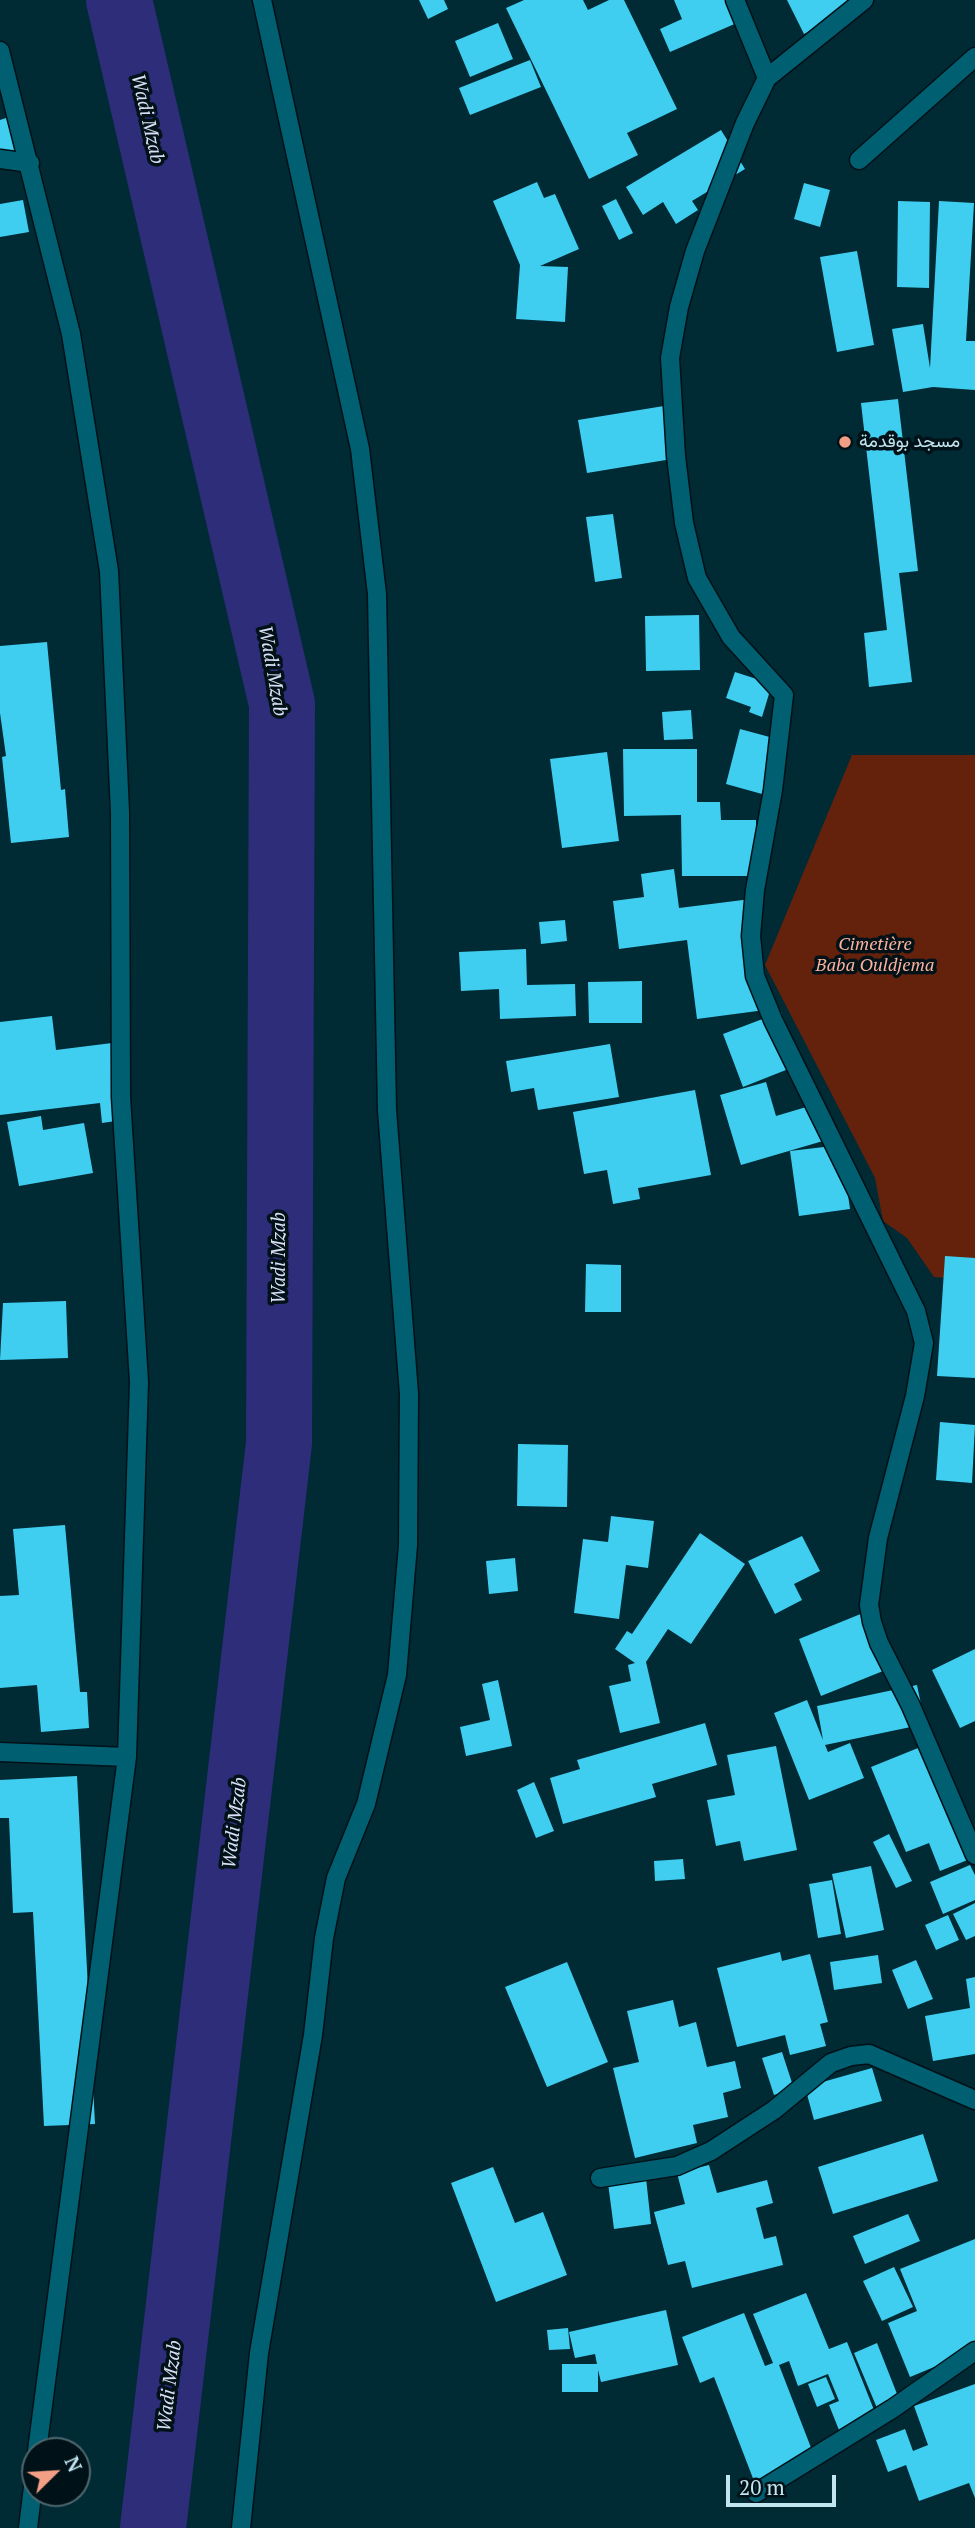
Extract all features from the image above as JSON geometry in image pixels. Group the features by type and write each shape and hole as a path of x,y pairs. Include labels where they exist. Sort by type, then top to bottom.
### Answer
{"street":[{"path":"241,2528 259,2353 313,2035 324,1938 336,1878 366,1804 397,1675 409,1531 409,1394 387,1110 377,594 360,449 262,0"},
{"path":"735,0 767,78"},
{"path":"864,0 767,78 745,123 695,251 679,307 670,358 676,456 684,523 697,578 731,637 784,695 754,902 751,936 755,976 779,1033 916,1311 924,1343 915,1396 878,1538 869,1605 878,1643 911,1706 975,1855"},
{"path":"0,51 71,334 109,571 120,812 121,1097 139,1382 127,1757 39,2437"},
{"path":"859,160 975,57"},
{"path":"0,159 30,163"},
{"path":"0,1752 127,1757"},
{"path":"600,2178 677,2166 710,2151 774,2110 831,2063 851,2056 869,2054 975,2100"},
{"path":"756,2493 892,2409 975,2351"},
{"path":"27,2528 30,2507"}],"green space":[{"name":"Cimetière Baba Ouldjema","path":"852,755 975,755 975,1280 934,1277 907,1238 883,1221 875,1178 765,965"}],"building":[{"path":"419,0 444,0 448,9 428,19"},
{"path":"524,0 583,0 588,10 609,0 624,0 677,109 627,133 638,155 589,179 506,8"},
{"path":"674,0 738,0 746,19 670,52 660,29 682,19"},
{"path":"787,0 865,0 867,3 804,34"},
{"path":"498,23 513,59 470,77 455,41"},
{"path":"530,60 541,87 470,115 459,88"},
{"path":"12,116 26,159 0,165 0,120"},
{"path":"721,130 745,169 692,201 698,210 676,224 663,202 643,215 626,187"},
{"path":"537,182 544,198 555,194 579,249 540,266 568,267 565,322 516,319 520,265 493,201"},
{"path":"804,183 830,190 820,227 794,219"},
{"path":"616,199 633,233 619,240 602,206"},
{"path":"23,200 29,232 0,237 0,204"},
{"path":"898,201 930,202 929,288 897,287"},
{"path":"939,201 974,203 966,341 975,341 975,390 933,387 903,392 892,329 923,324 930,368"},
{"path":"857,251 874,345 837,352 820,257"},
{"path":"898,399 918,571 899,573 912,682 869,687 864,633 887,630 861,403"},
{"path":"670,405 678,458 587,473 578,420"},
{"path":"613,514 622,578 595,582 586,517"},
{"path":"699,615 700,670 646,671 645,616"},
{"path":"47,642 61,790 65,789 69,837 11,843 2,757 6,756 0,713 0,646"},
{"path":"735,672 772,684 762,717 749,712 751,707 726,698"},
{"path":"691,710 693,739 664,740 662,712"},
{"path":"740,729 777,739 762,794 726,784"},
{"path":"623,749 697,749 697,802 720,802 721,820 756,820 757,876 682,876 681,815 624,816"},
{"path":"607,752 619,841 562,848 550,759"},
{"path":"674,869 679,908 751,899 765,1010 697,1019 687,940 619,949 613,901 644,897 641,874"},
{"path":"565,920 567,941 541,944 539,922"},
{"path":"526,949 527,985 575,984 576,1016 500,1019 499,989 461,991 459,952"},
{"path":"642,981 642,1023 589,1023 588,982"},
{"path":"781,1012 801,1064 743,1087 723,1034"},
{"path":"52,1016 56,1050 120,1042 129,1119 102,1123 100,1103 0,1115 0,1022"},
{"path":"610,1044 619,1097 538,1110 534,1088 511,1092 506,1061"},
{"path":"766,1082 776,1116 813,1105 823,1141 741,1165 720,1095"},
{"path":"695,1090 711,1175 638,1188 640,1199 613,1204 607,1170 584,1174 573,1112"},
{"path":"41,1116 43,1130 84,1123 93,1173 19,1186 7,1122"},
{"path":"841,1145 850,1209 799,1216 790,1151"},
{"path":"945,1256 975,1258 975,1378 937,1376"},
{"path":"586,1264 621,1265 621,1312 585,1312"},
{"path":"66,1301 68,1358 0,1360 3,1303"},
{"path":"940,1422 975,1425 972,1483 936,1480"},
{"path":"518,1444 568,1445 567,1507 517,1506"},
{"path":"611,1516 654,1521 648,1568 626,1565 619,1619 574,1613 583,1539 608,1542"},
{"path":"65,1525 80,1692 87,1692 89,1728 41,1732 37,1685 0,1688 0,1596 19,1595 13,1529"},
{"path":"700,1533 745,1564 691,1644 668,1629 646,1662 660,1723 620,1733 609,1686 631,1681 628,1665 635,1663 615,1649 627,1631 632,1634"},
{"path":"802,1536 820,1571 794,1584 802,1600 775,1614 748,1561"},
{"path":"515,1558 518,1591 489,1594 486,1561"},
{"path":"868,1611 883,1630 898,1665 821,1696 799,1639"},
{"path":"975,1649 975,1721 960,1728 932,1670"},
{"path":"498,1680 512,1746 466,1756 460,1727 490,1720 482,1684"},
{"path":"917,1685 925,1724 825,1745 828,1752 850,1743 864,1778 809,1800 774,1713 807,1700 823,1740 817,1706"},
{"path":"705,1723 717,1765 652,1784 656,1797 563,1824 550,1778 580,1769 577,1760"},
{"path":"776,1746 797,1850 744,1861 740,1841 716,1846 707,1800 735,1795 727,1755"},
{"path":"923,1746 975,1857 940,1871 929,1843 906,1852 871,1767"},
{"path":"77,1776 95,2124 44,2126 33,1912 13,1913 9,1818 0,1818 0,1780"},
{"path":"534,1782 554,1831 536,1838 517,1790"},
{"path":"889,1834 912,1881 896,1888 873,1842"},
{"path":"683,1859 685,1879 655,1881 654,1861"},
{"path":"970,1865 975,1875 975,1900 943,1914 930,1882"},
{"path":"871,1866 884,1930 846,1938 832,1874"},
{"path":"832,1880 841,1934 818,1938 809,1884"},
{"path":"975,1903 975,1936 966,1940 953,1914"},
{"path":"948,1915 959,1940 936,1950 925,1925"},
{"path":"780,1952 782,1961 810,1954 828,2022 820,2024 826,2046 790,2055 785,2035 737,2047 717,1968"},
{"path":"878,1955 882,1983 834,1990 830,1962"},
{"path":"916,1960 933,1999 908,2009 892,1970"},
{"path":"567,1962 608,2062 547,2087 505,1987"},
{"path":"975,1977 975,2054 933,2061 925,2016 970,2008 966,1979"},
{"path":"673,2000 679,2027 696,2022 707,2067 735,2061 741,2088 723,2093 728,2117 693,2125 697,2143 635,2158 613,2068 639,2062 627,2011"},
{"path":"782,2052 794,2089 774,2095 762,2058"},
{"path":"872,2068 882,2101 814,2120 805,2087"},
{"path":"923,2134 938,2181 833,2214 818,2167"},
{"path":"709,2165 717,2193 767,2180 773,2203 756,2208 764,2239 776,2236 783,2265 692,2288 685,2261 668,2265 654,2212 685,2204 677,2173"},
{"path":"493,2167 515,2223 543,2212 567,2275 496,2302 451,2183"},
{"path":"646,2178 651,2224 614,2229 608,2183"},
{"path":"908,2214 920,2241 865,2264 853,2236"},
{"path":"975,2239 975,2350 910,2377 888,2323 917,2311 900,2269"},
{"path":"894,2267 913,2307 882,2321 863,2281"},
{"path":"806,2293 829,2349 847,2342 876,2415 839,2430 829,2405 839,2401 828,2374 798,2386 789,2361 779,2365 815,2458 754,2481 714,2377 700,2383 682,2337 744,2313 765,2366 773,2363 753,2314"},
{"path":"666,2310 678,2365 601,2382 598,2370 598,2392 562,2392 562,2364 597,2364 595,2354 575,2358 569,2332"},
{"path":"568,2328 570,2349 549,2350 547,2330"},
{"path":"877,2343 899,2399 877,2408 854,2353"},
{"path":"826,2377 835,2399 817,2407 808,2384"},
{"path":"975,2384 975,2498 969,2483 919,2501 906,2465 888,2472 876,2440 905,2429 913,2451 928,2445 914,2406"}],"waterway":[{"name":"Wadi Mzab","path":"119,0 282,704 279,1443 153,2528"}],"place":[{"name":"مسجد بوقدمة","path":"845,442"}]}
